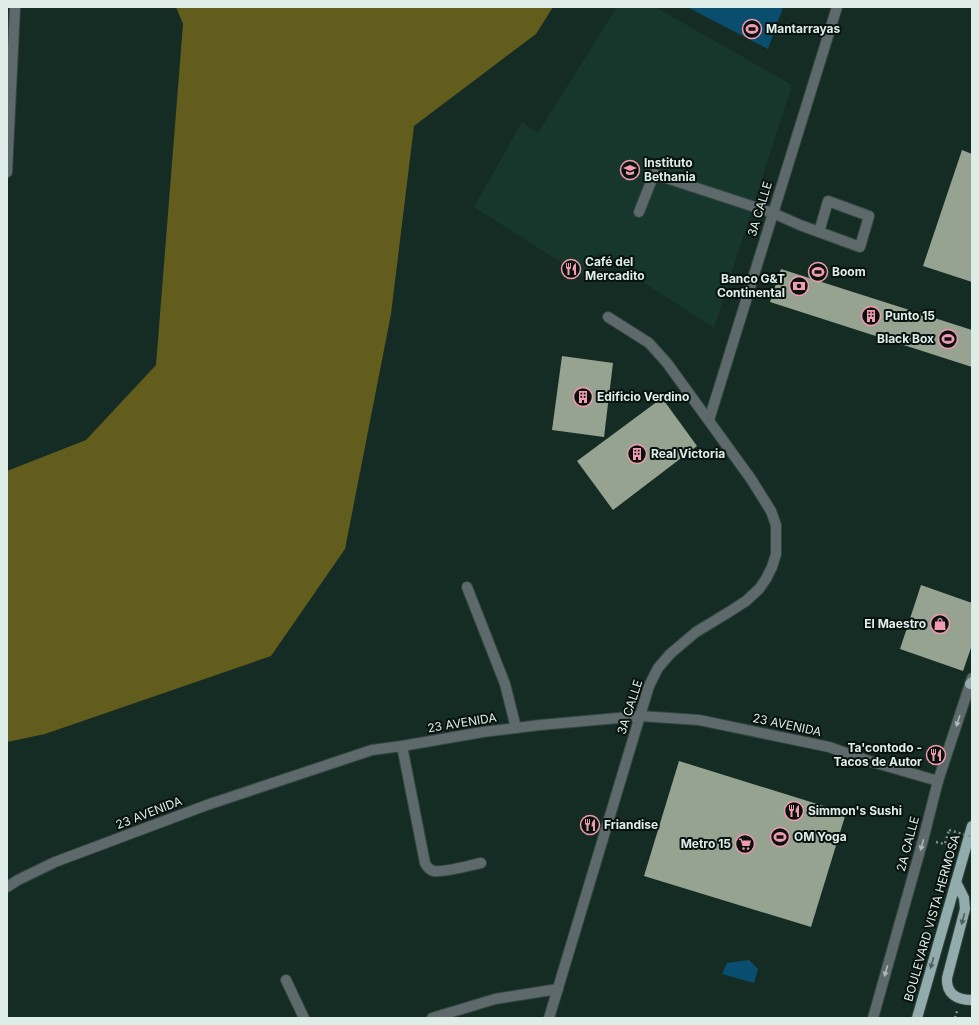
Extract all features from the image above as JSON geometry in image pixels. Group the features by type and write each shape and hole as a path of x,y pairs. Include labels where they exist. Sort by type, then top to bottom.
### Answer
{"main road":[{"name":"BOULEVARD VISTA HERMOSA","path":"917,1018 972,826"},
{"path":"956,882 964,898 965,909 946,984 951,993 955,996 972,1000"}],"street":[{"path":"7,172 15,7"},
{"name":"3A CALLE","path":"709,420 837,7"},
{"path":"639,212 654,174 772,213 819,232 860,247 869,216 828,201 819,232"},
{"name":"3A CALLE","path":"549,1018 648,686 658,668 670,654 696,632 746,601 759,589 772,567 776,554 776,525 771,511 751,479 667,363 649,343 608,317"},
{"path":"467,587 505,684 516,728"},
{"name":"2A CALLE","path":"873,1018 938,781 971,681"},
{"name":"23 AVENIDA","path":"7,887 56,862 207,805 372,750 516,728 640,716 699,720 829,747 869,761 938,781"},
{"path":"402,746 423,855 427,868 434,871 454,869 482,863"},
{"path":"286,980 304,1018"},
{"path":"432,1018 495,999 558,989"}],"path":[{"path":"945,843 949,830 972,837"},
{"path":"923,840 945,843 965,850"}],"shaded area":[{"path":"176,7 553,7 536,34 414,126 391,314 345,549 271,656 45,734 7,742 7,471 86,440 156,365 183,24"},
{"name":"Instituto Bethania","path":"617,7 655,7 792,85 714,328 598,253 584,277 474,207 522,122 538,133"}],"water":[{"name":"Mantarrayas","path":"783,7 768,49 689,8"},
{"path":"749,960 758,969 754,983 722,974 727,963"}],"building":[{"path":"962,150 972,154 972,282 923,266"},
{"name":"Punto 15","path":"781,269 972,330 972,367 770,302"},
{"name":"Edificio Verdino","path":"562,356 613,363 604,437 552,430"},
{"name":"Real Victoria","path":"662,398 697,446 613,510 577,461"},
{"name":"El Maestro","path":"921,585 972,603 972,645 963,671 900,649"},
{"name":"Metro 15","path":"679,761 846,813 811,927 644,876"}],"place":[{"name":"Mantarrayas","path":"752,29"},
{"name":"Instituto Bethania","path":"630,170"},
{"name":"Café del Mercadito","path":"571,269"},
{"name":"Boom","path":"818,272"},
{"name":"Banco G&T Continental","path":"799,286"},
{"name":"Punto 15","path":"871,316"},
{"name":"Black Box","path":"948,339"},
{"name":"Edificio Verdino","path":"583,397"},
{"name":"Real Victoria","path":"637,454"},
{"name":"El Maestro","path":"940,624"},
{"name":"Ta'contodo - Tacos de Autor","path":"936,755"},
{"name":"Simmon's Sushi","path":"794,811"},
{"name":"Friandise","path":"590,825"},
{"name":"OM Yoga","path":"780,837"},
{"name":"Metro 15","path":"745,844"}]}
